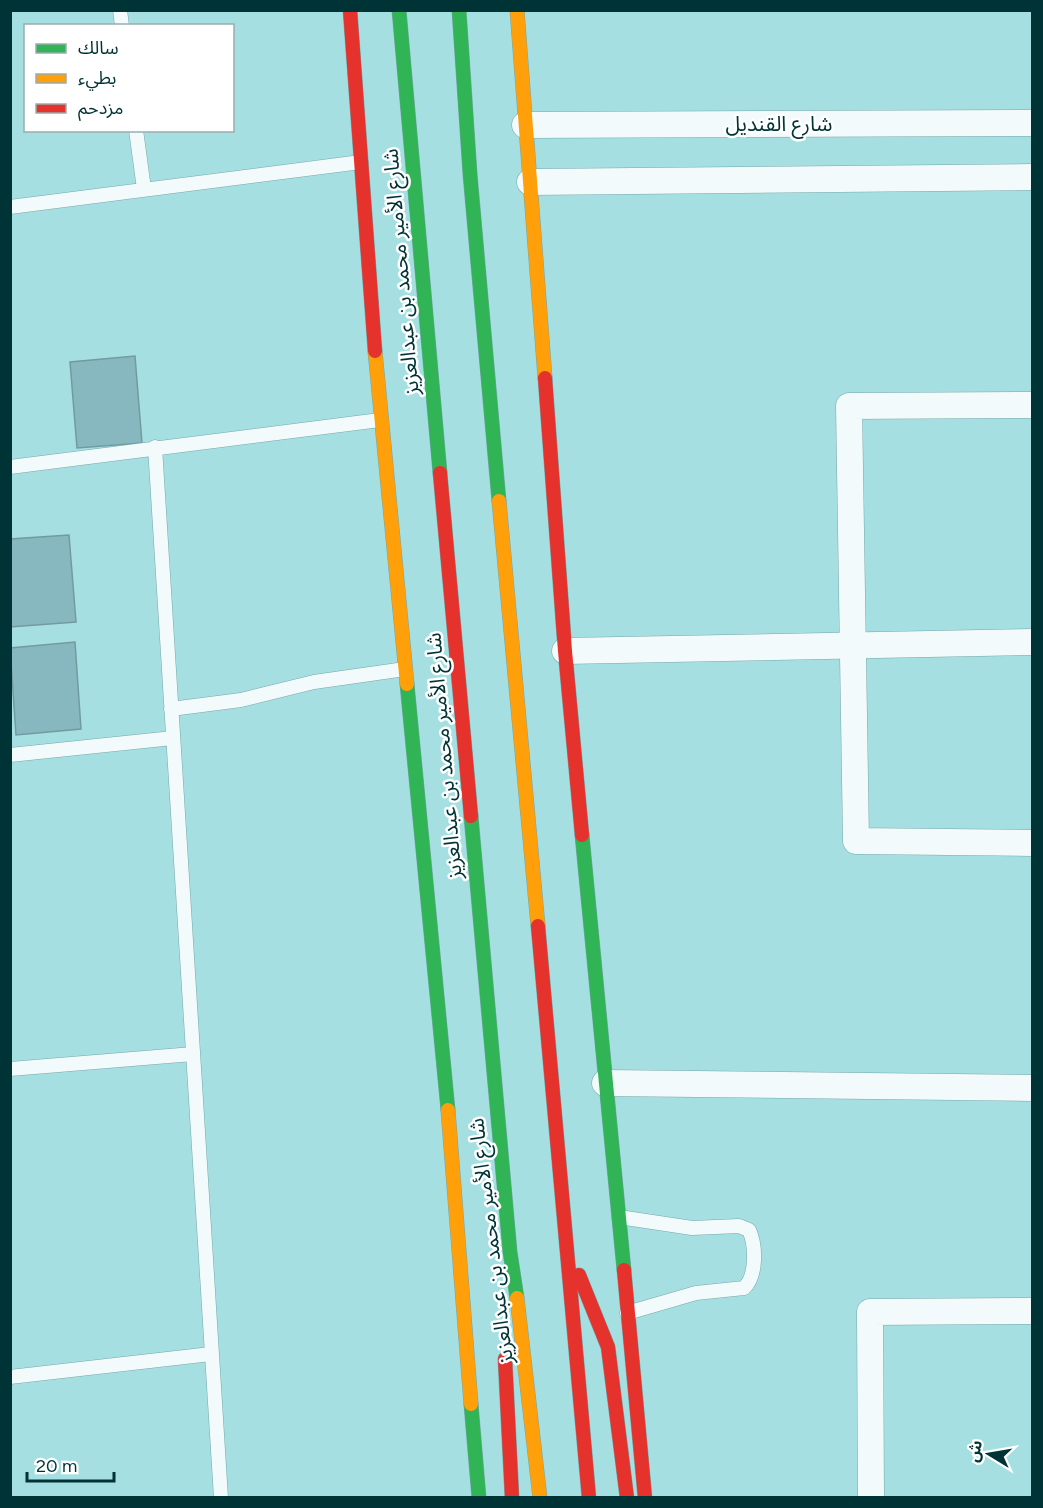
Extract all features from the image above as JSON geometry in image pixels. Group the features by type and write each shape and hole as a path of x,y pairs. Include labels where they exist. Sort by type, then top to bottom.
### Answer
{"main road":[{"path":"350,10 363,162 380,420 441,1023 479,1497"},
{"name":"شارع الأمير محمد بن عبدالعزيز","path":"399,10 510,1252 526,1359 540,1497"},
{"path":"459,10 470,174 589,1497"},
{"path":"517,10 565,651 645,1497"},
{"path":"565,1241 608,1347 627,1497"},
{"path":"505,1328 510,1252"},
{"path":"505,1350 512,1497"}],"street":[{"name":"شارع القنديل","path":"525,125 1032,123"},
{"path":"530,182 1032,177"},
{"path":"1032,405 849,406 851,644 856,841 1032,843"},
{"path":"565,651 1032,642"},
{"path":"605,1083 1032,1088"},
{"path":"871,1497 870,1312 1032,1311"}],"lane":[{"path":"136,132 144,189"},
{"path":"10,207 363,162"},
{"path":"10,467 380,420"},
{"path":"155,447 221,1497"},
{"path":"171,708 241,700 314,682 405,669"},
{"path":"10,755 173,738"},
{"path":"10,1069 193,1054"},
{"path":"618,1216 692,1228 739,1226 749,1230 753,1238 753,1274 744,1288 696,1293 627,1313"},
{"path":"10,1377 211,1354"}],"building":[{"path":"135,356 142,443 77,448 70,362"},
{"path":"69,535 76,622 10,627 10,539"},
{"path":"75,642 81,729 16,735 10,648"}],"traffic: fast":[{"path":"399,10 440,473"},
{"path":"459,10 470,174 499,501"},
{"path":"407,684 448,1110"},
{"path":"471,816 510,1252 517,1298"},
{"path":"582,835 624,1270"},
{"path":"471,1404 479,1498"}],"traffic: slow":[{"path":"517,10 545,378"},
{"path":"375,351 407,684"},
{"path":"499,501 538,926"},
{"path":"448,1110 471,1404"},
{"path":"517,1298 540,1498"}],"traffic: jam":[{"path":"350,10 375,351"},
{"path":"545,378 565,651 582,835"},
{"path":"440,473 471,816"},
{"path":"538,926 589,1498"},
{"path":"624,1270 645,1498"},
{"path":"579,1275 608,1347 627,1498"},
{"path":"505,1359 512,1498"}]}
